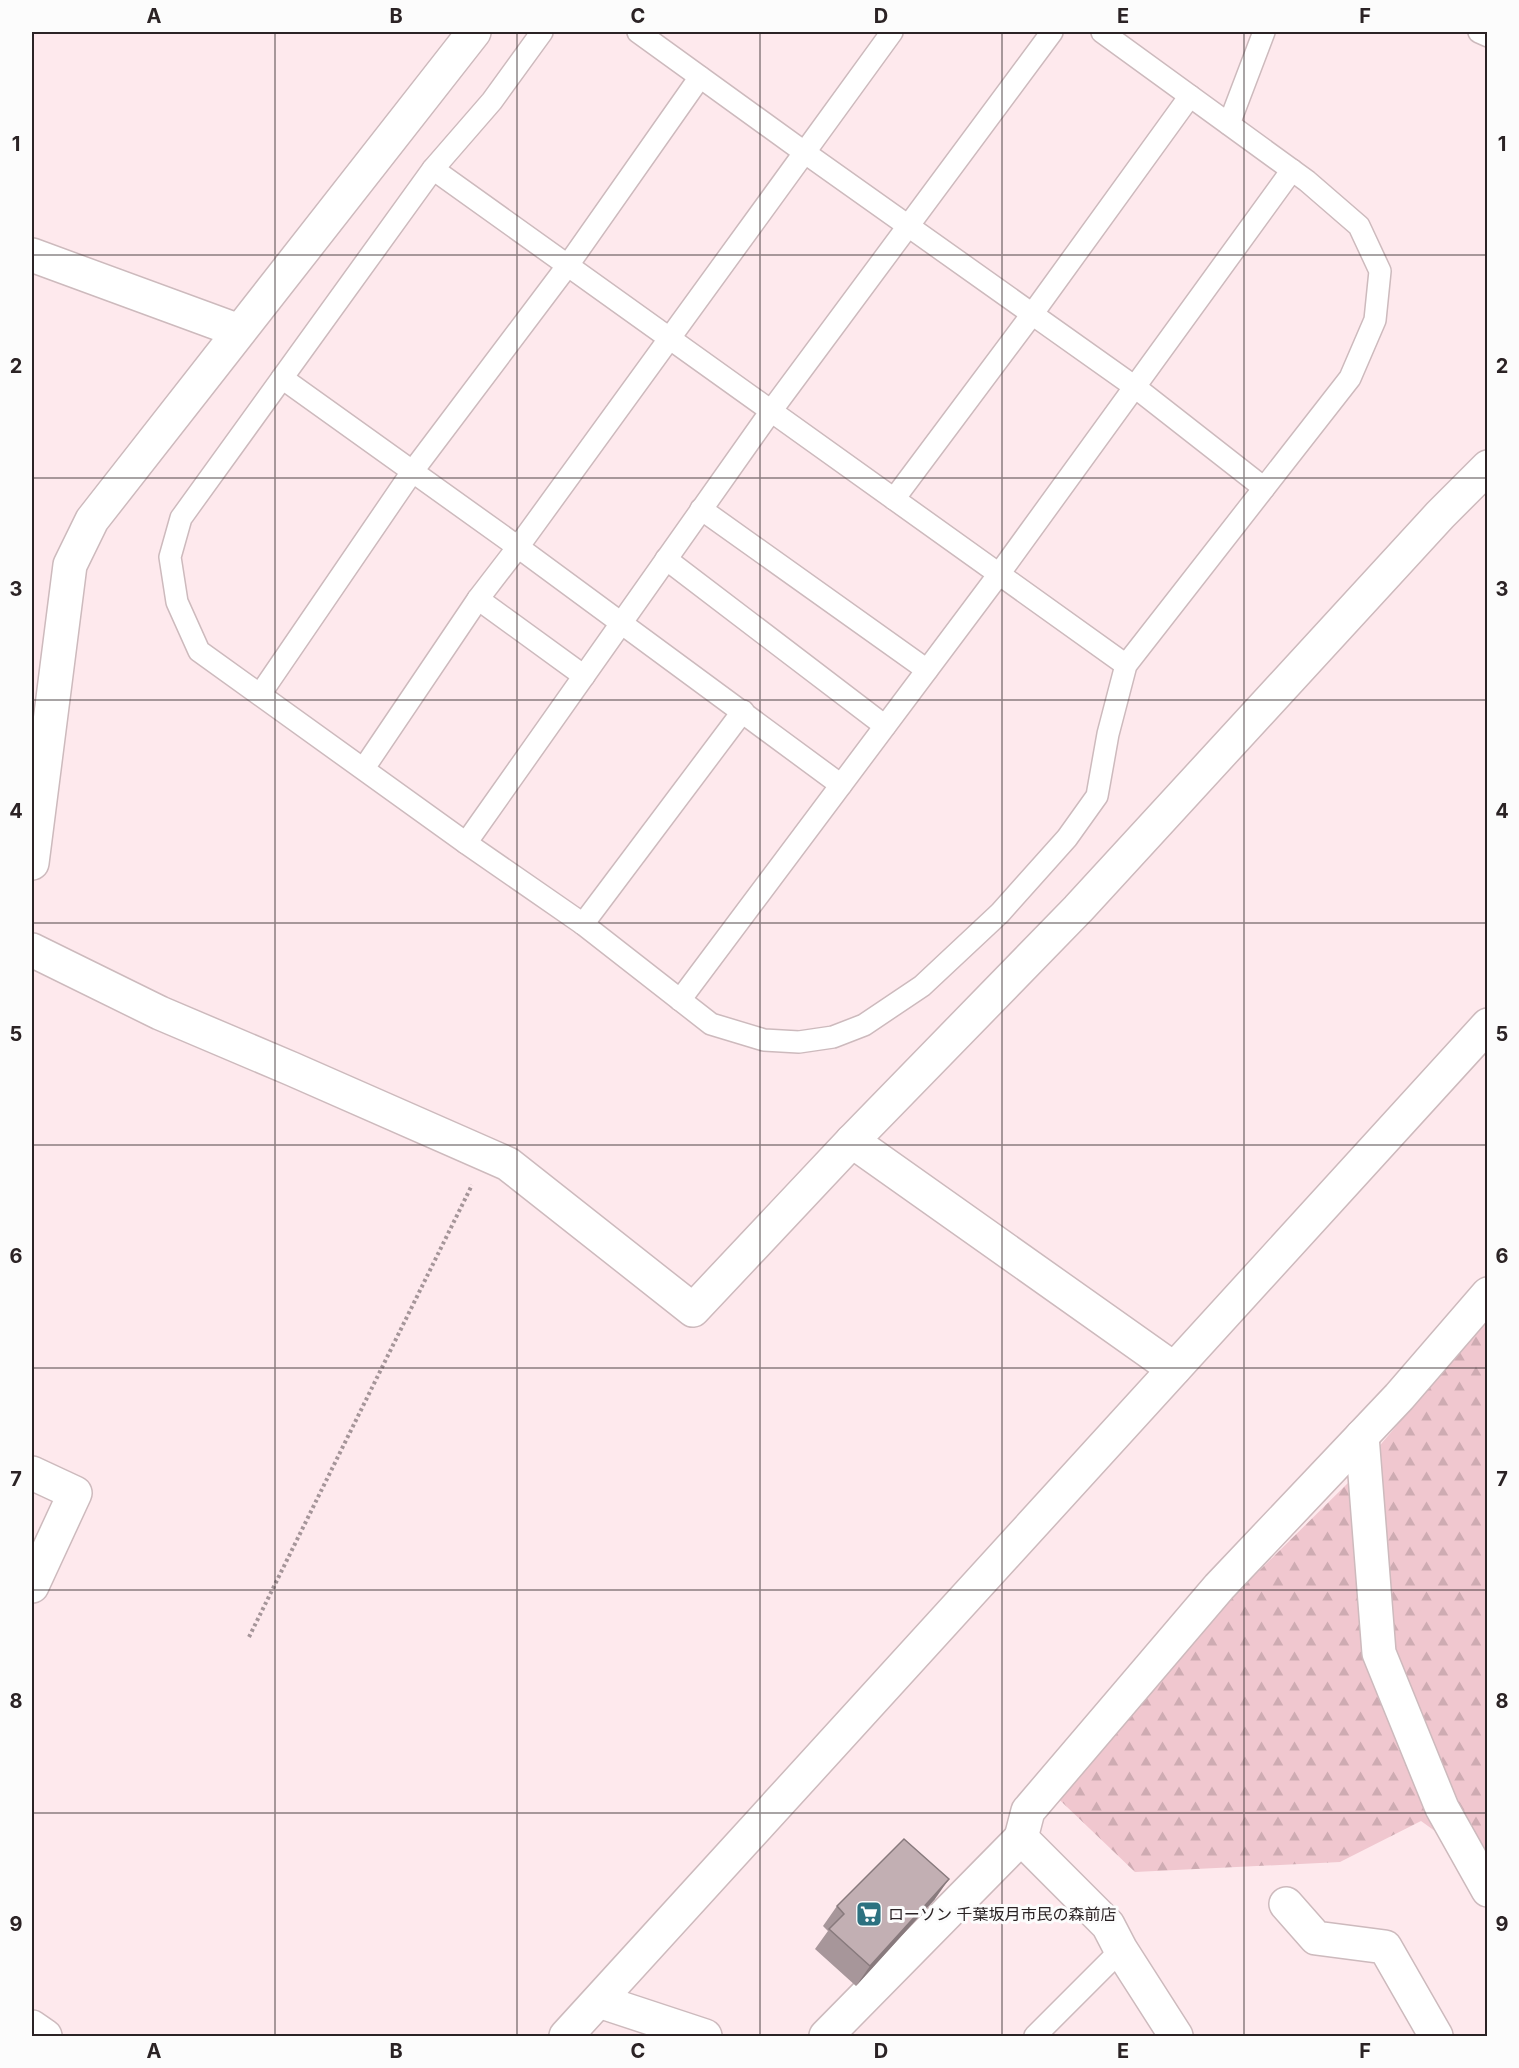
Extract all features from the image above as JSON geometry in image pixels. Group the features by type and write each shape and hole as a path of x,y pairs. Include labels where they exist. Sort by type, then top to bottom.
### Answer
{"street":[{"path":"32,863 43,690 70,565 92,520 474,32"},
{"path":"32,255 239,331"},
{"path":"32,950 160,1013 303,1073 508,1164 693,1310 852,1141 1078,909 1432,524 1488,467"},
{"path":"566,2037 1488,1025"},
{"path":"852,1141 1174,1369"},
{"path":"826,2037 1021,1838 1028,1811 1219,1587 1400,1397 1488,1294"},
{"path":"1362,1436 1379,1653 1442,1808 1488,1890"},
{"path":"32,1473 75,1493 32,1586"},
{"path":"1021,1838 1108,1925 1121,1950 1176,2037"},
{"path":"1286,1904 1316,1938 1385,1947 1436,2037"},
{"path":"599,2001 688,2034"},
{"path":"32,2027 45,2037"}],"lane":[{"path":"542,32 492,101 433,169 181,518 170,557 177,602 199,651 583,924 711,1024 764,1040 798,1042 833,1037 864,1025 922,986 1000,913 1067,838 1097,796 1108,734 1126,665 1350,378 1375,320 1380,271 1359,226 1292,170 1102,32"},
{"path":"638,32 1135,387 1264,488"},
{"path":"364,768 478,599 892,32"},
{"path":"466,843 771,411 1052,32"},
{"path":"1229,124 1264,32"},
{"path":"1479,32 1488,36"},
{"path":"261,693 412,472 568,265 700,77"},
{"path":"894,499 1033,313 1190,96"},
{"path":"433,169 1126,665"},
{"path":"680,1000 999,574 1292,170"},
{"path":"282,378 518,547 841,785"},
{"path":"701,509 927,670"},
{"path":"666,559 885,726"},
{"path":"478,599 584,676"},
{"path":"583,924 743,711"},
{"path":"1035,2037 1121,1950"}],"path":[{"path":"249,1637 486,1155"}],"green space":[{"path":"1487,1318 1487,1875 1482,1865 1421,1821 1340,1862 1135,1872 1043,1784 1350,1481"}],"building":[{"path":"904,1839 949,1879 870,1966 829,1929 844,1914 837,1906"}],"place":[{"name":"ローソン 千葉坂月市民の森前店","path":"869,1914"}]}
